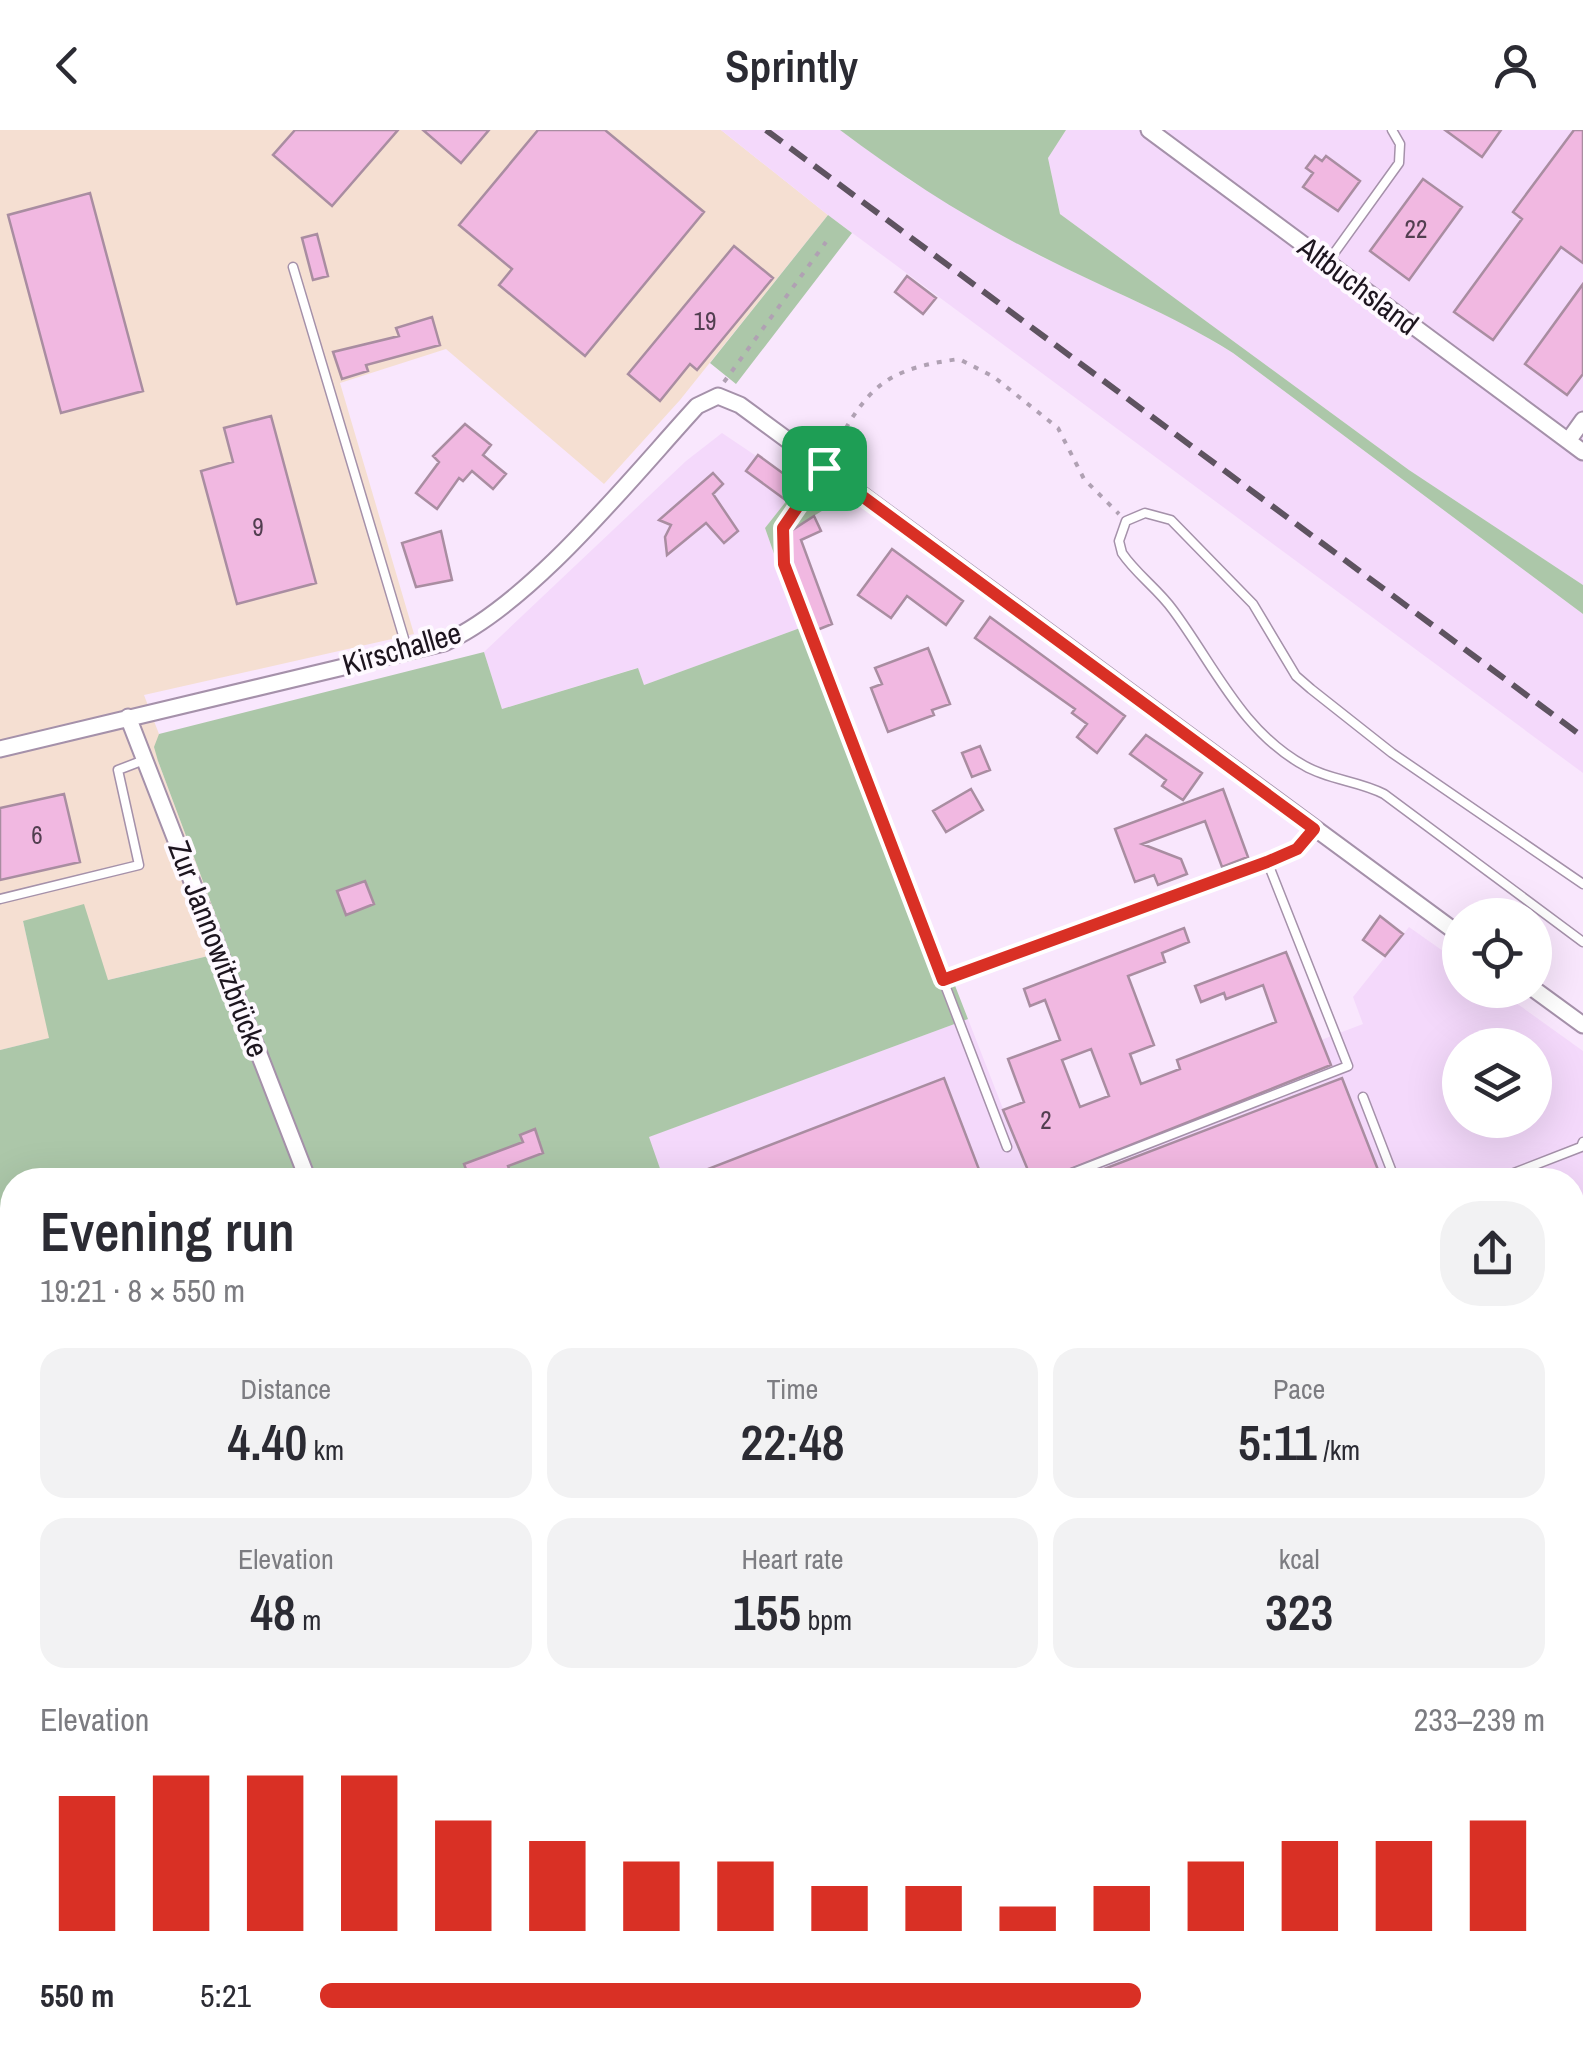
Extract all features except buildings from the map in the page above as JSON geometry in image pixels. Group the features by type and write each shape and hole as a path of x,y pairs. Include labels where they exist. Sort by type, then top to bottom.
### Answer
{"street":[{"name":"Altbuchsland","path":"1149,130 1583,452"},
{"path":"718,396 740,406 1442,922"},
{"name":"Kirschallee","path":"0,750 456,638 498,613 698,406 718,396"},
{"path":"1568,441 1583,420"},
{"name":"Zur Jannowitzbrücke","path":"128,717 303,1168"},
{"path":"1552,1002 1583,1025"}],"lane":[{"path":"1327,263 1399,163 1400,144 1392,130"},
{"path":"293,267 408,652"},
{"path":"824,468 783,528 784,564 1007,1147"},
{"path":"1583,884 1392,753 1296,676 1253,604 1205,550 1171,520 1145,514 1126,521 1119,541 1122,553 1173,609 1233,702 1253,723 1307,768 1359,782 1384,794 1583,942"},
{"path":"0,899 139,866 118,770 144,760"},
{"path":"943,980 1267,862 1297,849 1314,829"},
{"path":"1085,1168 1348,1066 1267,862"},
{"path":"1362,1097 1389,1168"},
{"path":"1527,1168 1581,1147 1583,1142"}],"path":[{"path":"718,396 725,379 826,242"},
{"path":"824,468 869,391 894,377 958,359 994,377 1058,428 1084,479 1126,521"}],"shaded area":[{"path":"0,130 721,130 828,215 680,400 604,484 446,349 340,383 414,634 144,695 159,734 158,761 229,951 108,980 23,921 50,1038 0,1050"},
{"path":"721,130 840,130 911,181 1040,256 1184,324 1233,353 1583,614 1583,773 828,215"},
{"path":"1066,130 1583,130 1583,585 1409,470 1060,214 1048,158"},
{"path":"722,433 799,485 765,528 800,628 644,685 637,668 502,709 484,652 686,461"},
{"path":"1409,927 1442,950 1442,1008 1523,1008 1551,1028 1442,1028 1442,1138 1552,1138 1552,1029 1583,1051 1583,1168 660,1168 648,1137 968,1019 1021,1155 1363,1024 1353,997"}],"green space":[{"path":"840,130 1066,130 1048,158 1060,214 1409,470 1583,585 1583,614 1233,353 989,228 912,181"},
{"path":"828,215 852,233 736,384 710,363"},
{"path":"799,485 832,505 800,527 792,541 790,561 968,1019 649,1137 660,1168 0,1168 0,1050 49,1038 23,921 84,904 108,980 229,951 158,761 154,747 159,734 484,652 502,709 638,668 644,685 800,628 765,528"}],"railway":[{"path":"766,130 1583,737"}],"route":[{"path":"824,468 1118,685 1314,829 1297,849 1267,862 943,980 784,564 780,538 783,528 824,468"}]}
